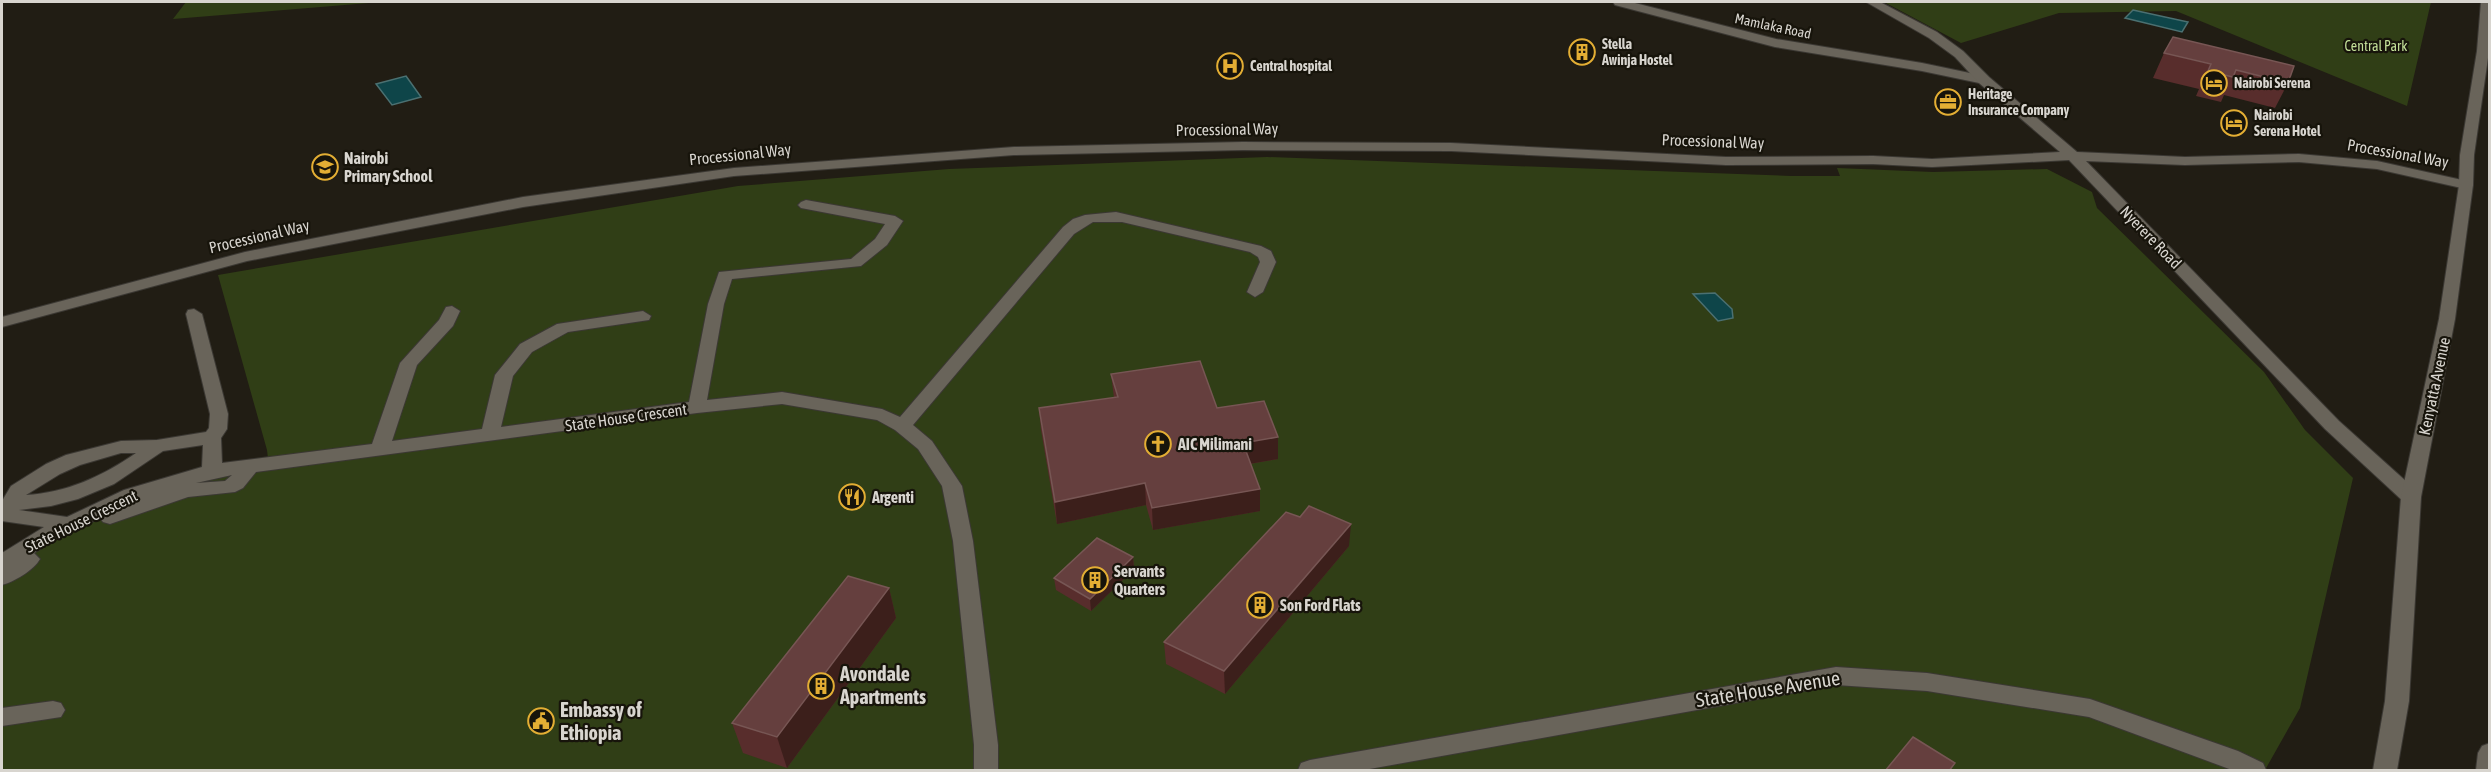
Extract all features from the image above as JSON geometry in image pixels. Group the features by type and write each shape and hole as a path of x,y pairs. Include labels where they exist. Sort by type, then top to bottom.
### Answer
{"street":[{"name":"Mamlaka Road","path":"1620,2 1775,43 1922,67 1984,80"},
{"name":"Nyerere Road","path":"1872,2 1933,35 1959,54 1984,80 2073,156 2332,425 2411,497"},
{"name":"Kenyatta Avenue","path":"2385,771 2397,701 2411,497 2447,320 2466,184 2467,155 2485,77 2487,2"},
{"name":"Mamlaka Road","path":"1922,67 1965,62"},
{"name":"Processional Way","path":"2,322 245,257 523,202 634,185 820,164 1014,151 1243,146 1451,147 1725,161 1872,160 1932,163 2073,156 2185,161 2299,158 2398,168 2466,184"},
{"path":"697,407 716,304 725,275 855,263 881,242 895,221 806,205"},
{"path":"902,426 978,334 1055,250 1073,226 1088,219 1101,216 1122,217 1255,249 1264,254 1268,262 1266,272 1255,292"},
{"path":"380,448 409,363 447,322 452,311"},
{"path":"194,314 219,414 218,429 212,437 212,471"},
{"path":"490,435 504,375 526,348 563,328 643,316"},
{"name":"State House Crescent","path":"2,562 68,525 131,495 212,471 697,407 782,398 882,415 902,426 925,445 952,486 967,573 986,745 986,771"},
{"path":"5,510 18,491 32,481 73,460 121,447 157,446 212,437"},
{"path":"5,510 69,495 107,481 137,463 157,446"},
{"path":"2,577 74,531 186,490 228,487 236,483 250,466"},
{"path":"5,510 68,525"},
{"name":"State House Avenue","path":"1310,771 1836,676 1927,682 2090,708 2230,758 2254,771"},
{"path":"2,717 54,710"},
{"path":"2488,771 2490,753"}],"green space":[{"path":"186,2 381,2 173,19"},
{"name":"Central Park","path":"1884,2 2431,2 2407,106 2176,11 2059,13 1961,43"},
{"path":"1267,157 1791,176 1840,176 1837,168 1933,172 2047,169 2092,192 2097,208 2264,372 2305,430 2353,478 2300,708 2265,770 2,770 2,570 51,538 145,494 269,467 267,450 218,275 738,186 949,169"}],"water":[{"path":"2133,10 2188,22 2182,32 2125,18"},
{"path":"406,76 421,97 392,105 376,84"},
{"path":"1715,293 1732,309 1733,318 1718,321 1693,294"}],"building":[{"path":"2173,37 2294,66 2288,83 2236,70 2233,77 2208,71 2211,64 2164,53"},
{"name":"AIC Milimani","path":"1200,361 1217,408 1264,401 1278,437 1243,443 1260,489 1152,508 1145,483 1055,502 1039,408 1118,397 1111,374"},
{"name":"Son Ford Flats","path":"1309,506 1351,524 1224,671 1164,642 1286,512 1300,517"},
{"name":"Servants Quarters","path":"1097,538 1133,557 1090,599 1054,578"},
{"path":"848,576 889,588 777,737 732,723"},
{"path":"1913,737 1955,763 1949,771 1885,771"}],"place":[{"name":"Stella Awinja Hostel","path":"1582,52"},
{"name":"Central hospital","path":"1230,66"},
{"name":"Nairobi Serena","path":"2214,83"},
{"name":"Heritage Insurance Company","path":"1948,102"},
{"name":"Nairobi Serena Hotel","path":"2234,123"},
{"name":"Nairobi Primary School","path":"325,167"},
{"name":"AIC Milimani","path":"1158,444"},
{"name":"Argenti","path":"852,497"},
{"name":"Servants Quarters","path":"1095,580"},
{"name":"Son Ford Flats","path":"1260,605"},
{"name":"Avondale Apartments","path":"821,686"},
{"name":"Embassy of Ethiopia","path":"541,721"}]}
